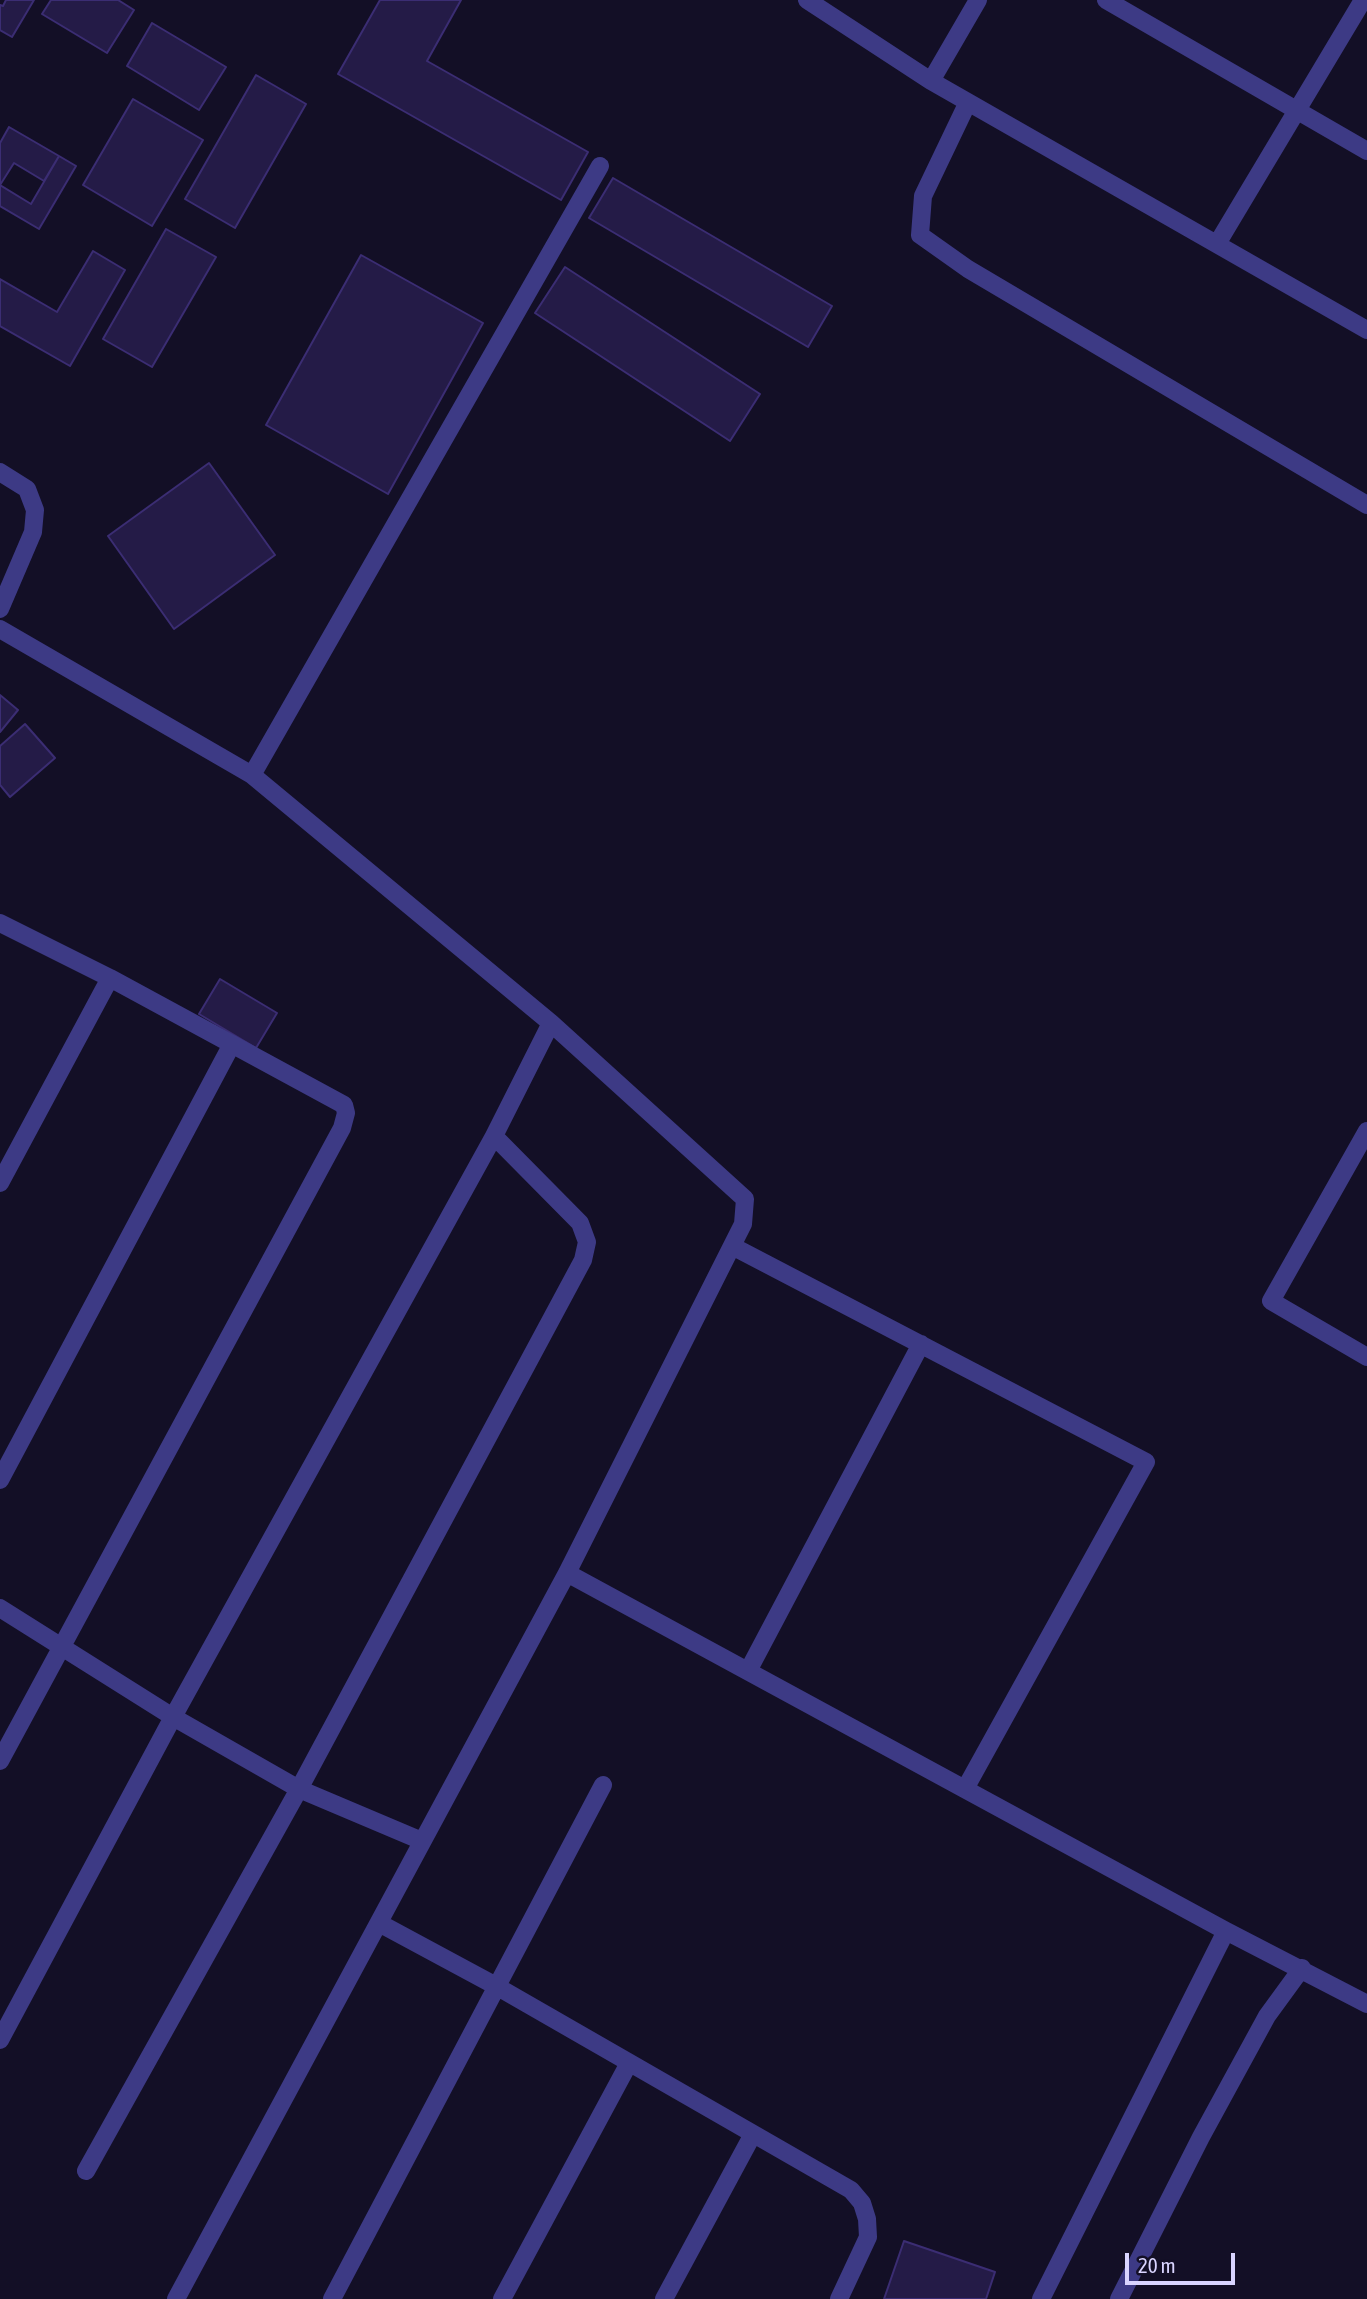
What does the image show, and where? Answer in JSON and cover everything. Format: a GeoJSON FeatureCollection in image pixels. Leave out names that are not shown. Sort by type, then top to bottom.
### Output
{"type":"FeatureCollection","features":[{"type":"Feature","properties":{"kind":"street"},"geometry":{"type":"LineString","coordinates":[[807,0],[931,81],[1367,330]]}},
{"type":"Feature","properties":{"kind":"street"},"geometry":{"type":"LineString","coordinates":[[931,81],[978,0]]}},
{"type":"Feature","properties":{"kind":"street"},"geometry":{"type":"LineString","coordinates":[[1106,0],[1298,108],[1367,151]]}},
{"type":"Feature","properties":{"kind":"street"},"geometry":{"type":"LineString","coordinates":[[1217,244],[1363,0]]}},
{"type":"Feature","properties":{"kind":"street"},"geometry":{"type":"LineString","coordinates":[[968,102],[923,196],[920,235],[968,269],[1367,505]]}},
{"type":"Feature","properties":{"kind":"street"},"geometry":{"type":"LineString","coordinates":[[252,775],[600,166]]}},
{"type":"Feature","properties":{"kind":"street"},"geometry":{"type":"LineString","coordinates":[[0,472],[27,489],[35,510],[33,532],[0,609]]}},
{"type":"Feature","properties":{"kind":"street"},"geometry":{"type":"LineString","coordinates":[[0,629],[252,775],[551,1023],[745,1199],[743,1224],[567,1573],[176,2299]]}},
{"type":"Feature","properties":{"kind":"street"},"geometry":{"type":"LineString","coordinates":[[0,923],[110,978],[344,1105],[346,1113],[342,1128],[0,1761]]}},
{"type":"Feature","properties":{"kind":"street"},"geometry":{"type":"LineString","coordinates":[[0,1183],[110,978]]}},
{"type":"Feature","properties":{"kind":"street"},"geometry":{"type":"LineString","coordinates":[[0,2040],[173,1717],[494,1136],[551,1023]]}},
{"type":"Feature","properties":{"kind":"street"},"geometry":{"type":"LineString","coordinates":[[0,1480],[232,1044]]}},
{"type":"Feature","properties":{"kind":"street"},"geometry":{"type":"LineString","coordinates":[[1367,1131],[1271,1301],[1367,1357]]}},
{"type":"Feature","properties":{"kind":"street"},"geometry":{"type":"LineString","coordinates":[[86,2171],[299,1789],[583,1260],[587,1242],[580,1223],[494,1136]]}},
{"type":"Feature","properties":{"kind":"street"},"geometry":{"type":"LineString","coordinates":[[732,1247],[1146,1462],[965,1789]]}},
{"type":"Feature","properties":{"kind":"street"},"geometry":{"type":"LineString","coordinates":[[748,1671],[921,1344]]}},
{"type":"Feature","properties":{"kind":"street"},"geometry":{"type":"LineString","coordinates":[[567,1573],[1226,1931],[1367,2004]]}},
{"type":"Feature","properties":{"kind":"street"},"geometry":{"type":"LineString","coordinates":[[0,1608],[173,1717],[299,1789],[422,1841]]}},
{"type":"Feature","properties":{"kind":"street"},"geometry":{"type":"LineString","coordinates":[[332,2299],[603,1785]]}},
{"type":"Feature","properties":{"kind":"street"},"geometry":{"type":"LineString","coordinates":[[379,1923],[496,1986],[851,2190],[862,2203],[867,2219],[868,2237],[839,2299]]}},
{"type":"Feature","properties":{"kind":"street"},"geometry":{"type":"LineString","coordinates":[[1041,2299],[1226,1931]]}},
{"type":"Feature","properties":{"kind":"street"},"geometry":{"type":"LineString","coordinates":[[1119,2299],[1200,2137],[1267,2016],[1302,1968]]}},
{"type":"Feature","properties":{"kind":"street"},"geometry":{"type":"LineString","coordinates":[[502,2299],[629,2063]]}},
{"type":"Feature","properties":{"kind":"street"},"geometry":{"type":"LineString","coordinates":[[664,2299],[753,2134]]}},
{"type":"Feature","properties":{"kind":"building"},"geometry":{"type":"Polygon","coordinates":[[[6,0],[34,0],[12,37],[0,30],[0,5],[3,6],[6,0]]]}},
{"type":"Feature","properties":{"kind":"building"},"geometry":{"type":"Polygon","coordinates":[[[51,0],[118,0],[134,10],[107,53],[42,14],[51,0]]]}},
{"type":"Feature","properties":{"kind":"building"},"geometry":{"type":"Polygon","coordinates":[[[380,0],[461,0],[427,61],[588,152],[561,200],[338,74],[380,0]]]}},
{"type":"Feature","properties":{"kind":"building"},"geometry":{"type":"Polygon","coordinates":[[[152,23],[226,67],[199,110],[127,66],[152,23]]]}},
{"type":"Feature","properties":{"kind":"building"},"geometry":{"type":"Polygon","coordinates":[[[256,75],[306,104],[235,228],[185,199],[256,75]]]}},
{"type":"Feature","properties":{"kind":"building"},"geometry":{"type":"Polygon","coordinates":[[[133,99],[203,140],[152,226],[83,185],[133,99]]]}},
{"type":"Feature","properties":{"kind":"building"},"geometry":{"type":"Polygon","coordinates":[[[9,127],[59,156],[44,181],[14,163],[0,185],[0,143],[9,127]]]}},
{"type":"Feature","properties":{"kind":"building"},"geometry":{"type":"Polygon","coordinates":[[[59,156],[76,166],[39,229],[0,206],[0,185],[31,204],[59,156]]]}},
{"type":"Feature","properties":{"kind":"building"},"geometry":{"type":"Polygon","coordinates":[[[613,178],[832,306],[808,347],[589,218],[613,178]]]}},
{"type":"Feature","properties":{"kind":"building"},"geometry":{"type":"Polygon","coordinates":[[[166,229],[216,257],[152,367],[103,339],[166,229]]]}},
{"type":"Feature","properties":{"kind":"building"},"geometry":{"type":"Polygon","coordinates":[[[93,251],[125,270],[70,366],[0,326],[0,279],[57,312],[93,251]]]}},
{"type":"Feature","properties":{"kind":"building"},"geometry":{"type":"Polygon","coordinates":[[[361,255],[483,323],[388,494],[266,425],[361,255]]]}},
{"type":"Feature","properties":{"kind":"building"},"geometry":{"type":"Polygon","coordinates":[[[565,267],[760,394],[730,441],[535,313],[565,267]]]}},
{"type":"Feature","properties":{"kind":"building"},"geometry":{"type":"Polygon","coordinates":[[[209,463],[275,555],[174,629],[108,536],[209,463]]]}},
{"type":"Feature","properties":{"kind":"building"},"geometry":{"type":"Polygon","coordinates":[[[0,695],[18,710],[0,732],[0,695]]]}},
{"type":"Feature","properties":{"kind":"building"},"geometry":{"type":"Polygon","coordinates":[[[25,724],[55,758],[10,797],[0,785],[0,746],[25,724]]]}},
{"type":"Feature","properties":{"kind":"building"},"geometry":{"type":"Polygon","coordinates":[[[220,979],[277,1013],[256,1048],[199,1014],[220,979]]]}},
{"type":"Feature","properties":{"kind":"building"},"geometry":{"type":"Polygon","coordinates":[[[904,2241],[995,2272],[986,2299],[884,2299],[904,2241]]]}}]}
